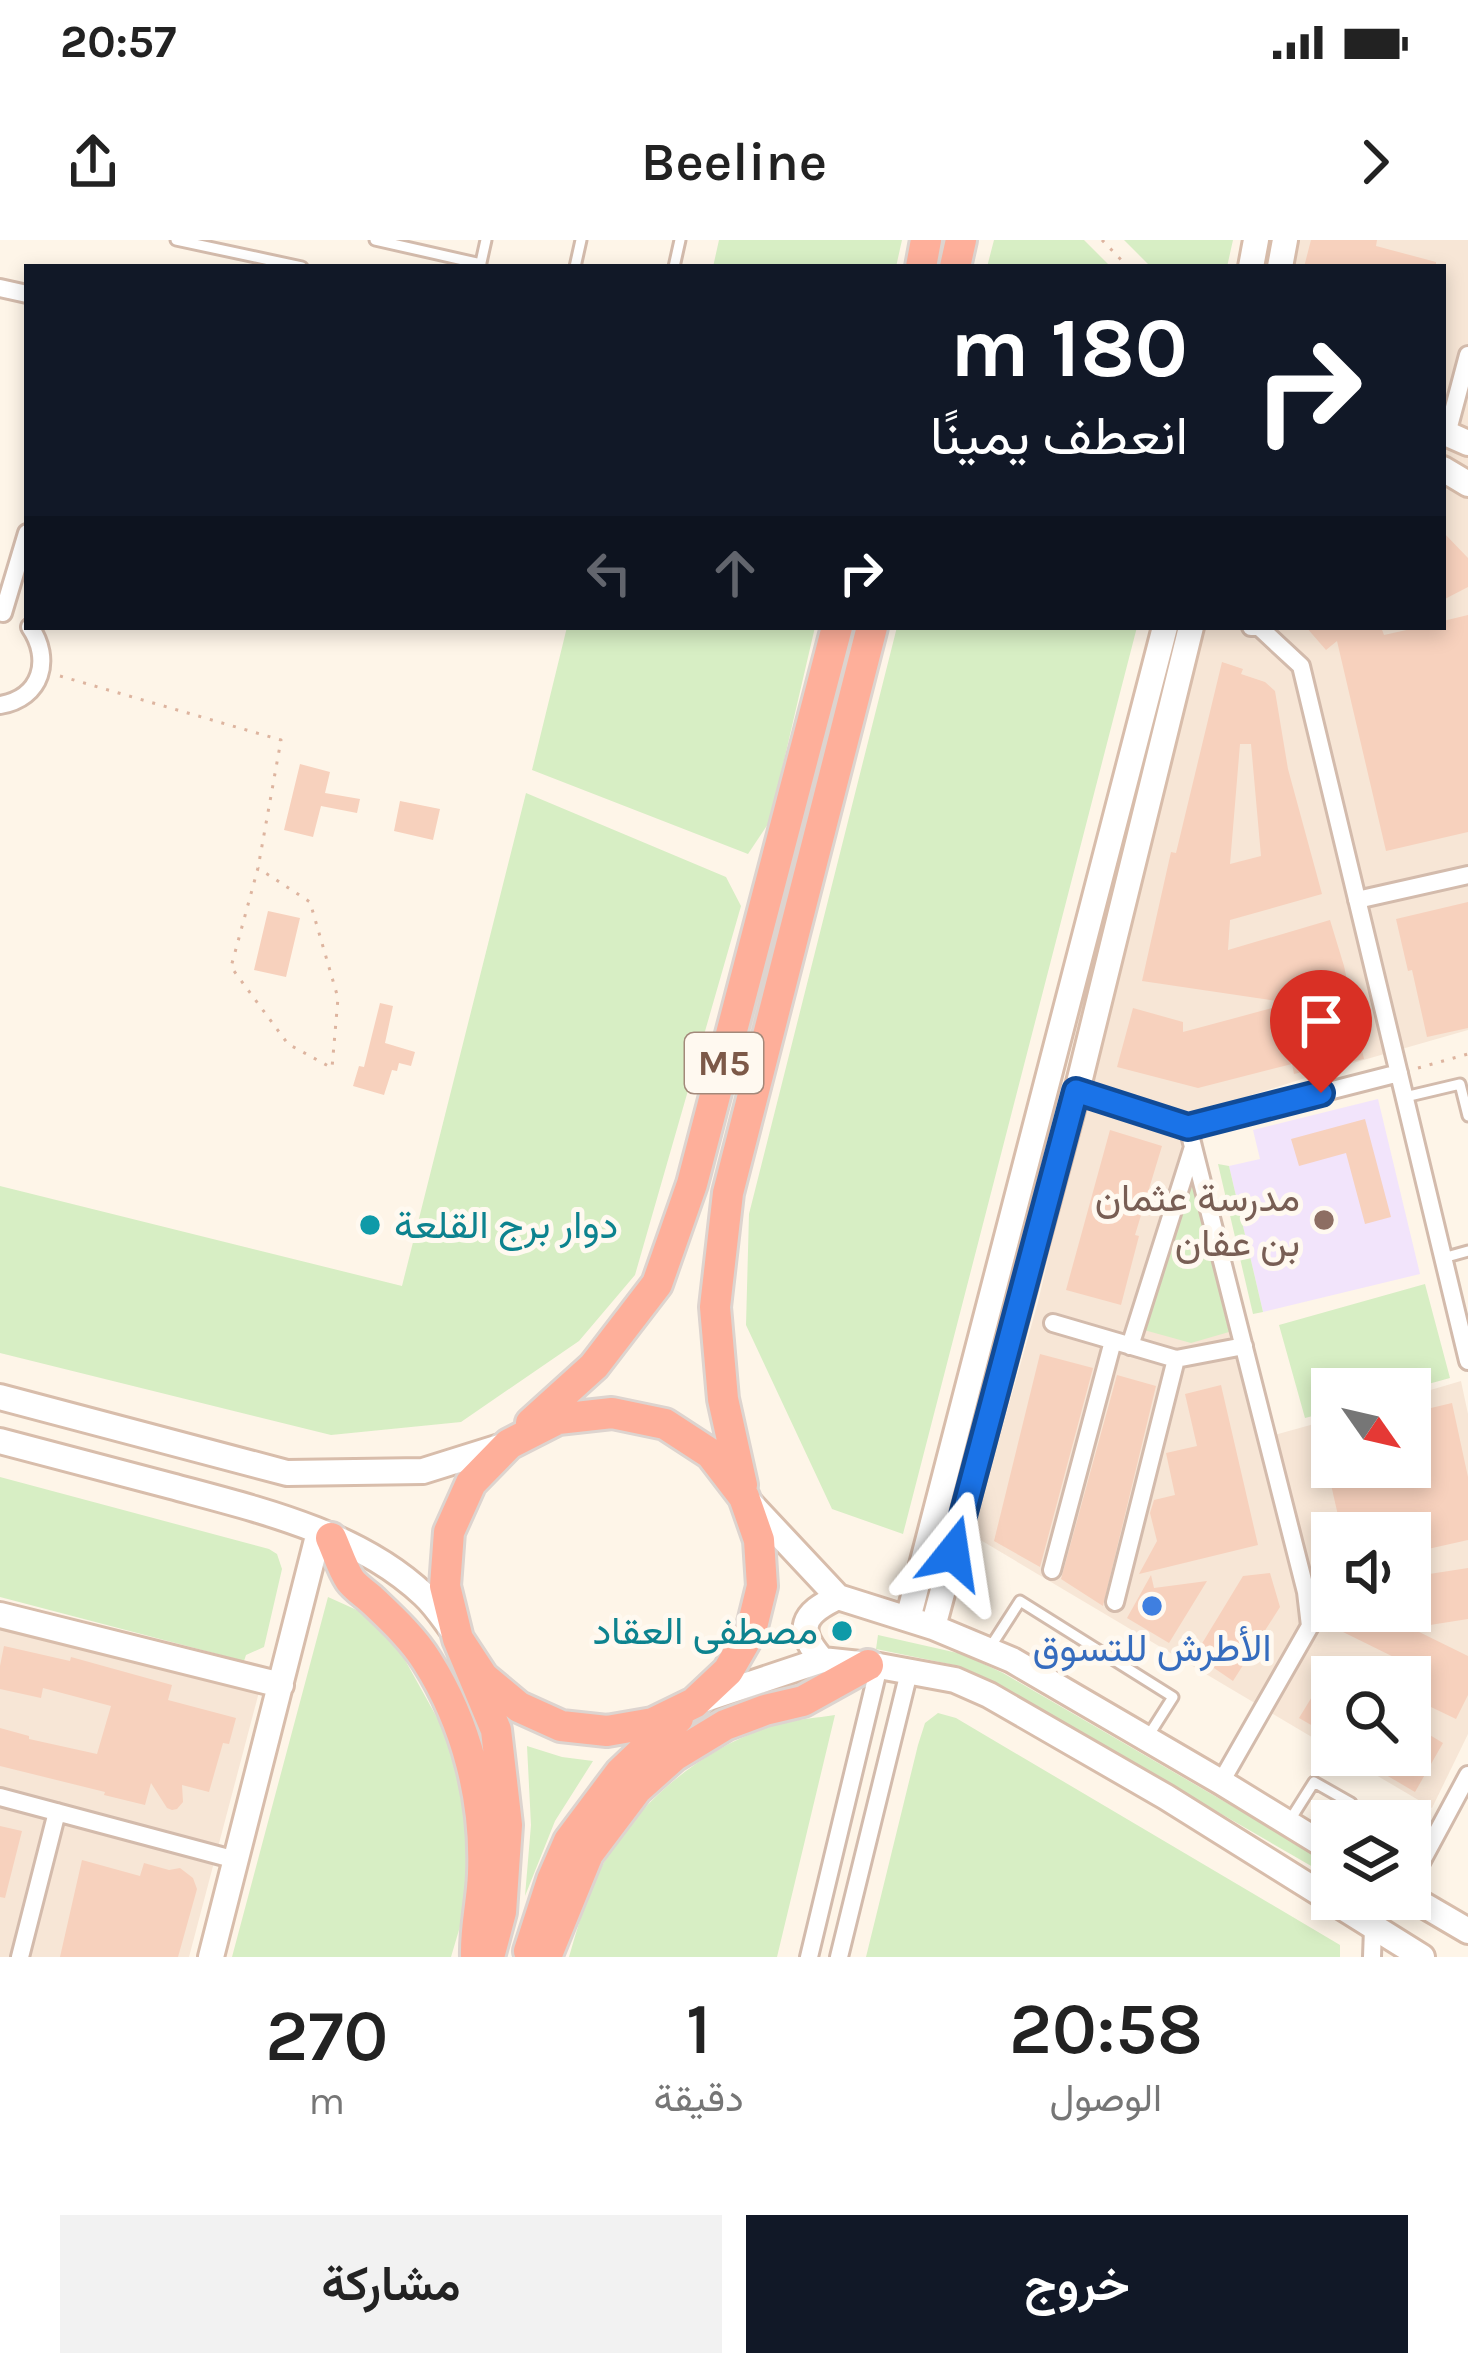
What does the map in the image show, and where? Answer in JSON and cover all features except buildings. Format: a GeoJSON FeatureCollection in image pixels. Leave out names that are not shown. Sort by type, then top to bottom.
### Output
{"type":"FeatureCollection","features":[{"type":"Feature","properties":{"kind":"highway","name":"M5"},"geometry":{"type":"LineString","coordinates":[[509,1444],[594,1366],[657,1284],[692,1184],[836,630]]}},
{"type":"Feature","properties":{"kind":"highway","name":"M5"},"geometry":{"type":"LineString","coordinates":[[744,1496],[723,1400],[716,1307],[728,1193],[871,630]]}},
{"type":"Feature","properties":{"kind":"highway"},"geometry":{"type":"LineString","coordinates":[[489,1957],[501,1912],[507,1826],[496,1730],[458,1639],[445,1586],[449,1532],[471,1483],[509,1444],[558,1419],[612,1412],[665,1424],[711,1454],[744,1496],[759,1540],[762,1586],[751,1631],[728,1671],[620,1773],[569,1841],[528,1957]]}},
{"type":"Feature","properties":{"kind":"highway"},"geometry":{"type":"LineString","coordinates":[[325,1534],[350,1580],[425,1657],[464,1739],[484,1840],[476,1957]]}},
{"type":"Feature","properties":{"kind":"highway"},"geometry":{"type":"LineString","coordinates":[[458,1639],[483,1678],[518,1707],[561,1726],[607,1731],[630,1727],[652,1723],[694,1702]]}},
{"type":"Feature","properties":{"kind":"highway"},"geometry":{"type":"LineString","coordinates":[[546,1957],[589,1854],[637,1790],[674,1756],[725,1725],[803,1701],[873,1665]]}},
{"type":"Feature","properties":{"kind":"street"},"geometry":{"type":"LineString","coordinates":[[1453,436],[1468,355]]}},
{"type":"Feature","properties":{"kind":"street"},"geometry":{"type":"LineString","coordinates":[[2,613],[24,543]]}},
{"type":"Feature","properties":{"kind":"street"},"geometry":{"type":"LineString","coordinates":[[0,705],[24,696],[35,685],[43,655],[31,630]]}},
{"type":"Feature","properties":{"kind":"street"},"geometry":{"type":"LineString","coordinates":[[908,1618],[1165,630]]}},
{"type":"Feature","properties":{"kind":"street"},"geometry":{"type":"LineString","coordinates":[[933,1627],[1076,1091],[1190,630]]}},
{"type":"Feature","properties":{"kind":"street"},"geometry":{"type":"LineString","coordinates":[[1260,630],[1301,666],[1468,1361]]}},
{"type":"Feature","properties":{"kind":"street"},"geometry":{"type":"LineString","coordinates":[[1358,900],[1468,875]]}},
{"type":"Feature","properties":{"kind":"street"},"geometry":{"type":"LineString","coordinates":[[1076,1091],[1188,1127],[1399,1073]]}},
{"type":"Feature","properties":{"kind":"street"},"geometry":{"type":"LineString","coordinates":[[1188,1127],[1306,1592],[1310,1626],[1222,1782]]}},
{"type":"Feature","properties":{"kind":"street"},"geometry":{"type":"LineString","coordinates":[[1052,1570],[1121,1343],[1193,1146]]}},
{"type":"Feature","properties":{"kind":"street"},"geometry":{"type":"LineString","coordinates":[[1053,1324],[1176,1359],[1244,1346]]}},
{"type":"Feature","properties":{"kind":"street"},"geometry":{"type":"LineString","coordinates":[[1114,1602],[1176,1359]]}},
{"type":"Feature","properties":{"kind":"street"},"geometry":{"type":"LineString","coordinates":[[0,1397],[287,1473],[423,1471],[509,1444]]}},
{"type":"Feature","properties":{"kind":"street"},"geometry":{"type":"LineString","coordinates":[[0,1441],[270,1513],[325,1534],[369,1556],[427,1597],[458,1639]]}},
{"type":"Feature","properties":{"kind":"street"},"geometry":{"type":"LineString","coordinates":[[744,1496],[838,1597],[933,1627],[1012,1660],[1311,1836]]}},
{"type":"Feature","properties":{"kind":"street"},"geometry":{"type":"LineString","coordinates":[[211,1957],[325,1534]]}},
{"type":"Feature","properties":{"kind":"street"},"geometry":{"type":"LineString","coordinates":[[822,1660],[808,1644],[808,1618],[838,1597]]}},
{"type":"Feature","properties":{"kind":"street"},"geometry":{"type":"LineString","coordinates":[[0,1615],[281,1685]]}},
{"type":"Feature","properties":{"kind":"street"},"geometry":{"type":"LineString","coordinates":[[694,1702],[822,1660],[955,1680],[1166,1798],[1422,1957]]}},
{"type":"Feature","properties":{"kind":"street"},"geometry":{"type":"LineString","coordinates":[[809,1957],[873,1665]]}},
{"type":"Feature","properties":{"kind":"street"},"geometry":{"type":"LineString","coordinates":[[839,1957],[909,1672]]}},
{"type":"Feature","properties":{"kind":"street"},"geometry":{"type":"LineString","coordinates":[[1166,1798],[1189,1763]]}},
{"type":"Feature","properties":{"kind":"street"},"geometry":{"type":"LineString","coordinates":[[1431,1843],[1468,1775]]}},
{"type":"Feature","properties":{"kind":"street"},"geometry":{"type":"LineString","coordinates":[[0,1797],[236,1860]]}},
{"type":"Feature","properties":{"kind":"street"},"geometry":{"type":"LineString","coordinates":[[20,1957],[57,1812]]}},
{"type":"Feature","properties":{"kind":"street"},"geometry":{"type":"LineString","coordinates":[[1431,1909],[1468,1931]]}},
{"type":"Feature","properties":{"kind":"street"},"geometry":{"type":"LineString","coordinates":[[1372,1957],[1373,1928]]}},
{"type":"Feature","properties":{"kind":"lane"},"geometry":{"type":"LineString","coordinates":[[176,240],[218,244],[291,264]]}},
{"type":"Feature","properties":{"kind":"lane"},"geometry":{"type":"LineString","coordinates":[[375,240],[473,264]]}},
{"type":"Feature","properties":{"kind":"lane"},"geometry":{"type":"LineString","coordinates":[[1405,1097],[1460,1084],[1468,1115]]}},
{"type":"Feature","properties":{"kind":"lane"},"geometry":{"type":"LineString","coordinates":[[1443,1258],[1468,1251]]}},
{"type":"Feature","properties":{"kind":"lane"},"geometry":{"type":"LineString","coordinates":[[988,1650],[1020,1601],[1173,1697],[1147,1738]]}},
{"type":"Feature","properties":{"kind":"lane"},"geometry":{"type":"LineString","coordinates":[[1287,1824],[1314,1782],[1347,1800]]}},
{"type":"Feature","properties":{"kind":"path"},"geometry":{"type":"LineString","coordinates":[[1102,240],[1125,264]]}},
{"type":"Feature","properties":{"kind":"path"},"geometry":{"type":"LineString","coordinates":[[41,670],[281,740],[258,868],[231,968],[288,1044],[332,1068],[338,998],[310,902],[258,868]]}},
{"type":"Feature","properties":{"kind":"path"},"geometry":{"type":"LineString","coordinates":[[1399,1073],[1468,1054]]}},
{"type":"Feature","properties":{"kind":"shaded area"},"geometry":{"type":"Polygon","coordinates":[[[1286,240],[1468,240],[1468,1030],[1198,1112],[1257,1440],[1311,1425],[1311,1488],[1431,1488],[1431,1390],[1461,1381],[1468,1414],[1468,1734],[1432,1808],[1431,1800],[1418,1800],[1378,1776],[1431,1776],[1431,1656],[1311,1656],[1311,1737],[972,1535],[1038,1302],[1194,630],[1446,630],[1446,264],[1281,264],[1286,240]]]}},
{"type":"Feature","properties":{"kind":"shaded area","name":"مدرسة عثمان بن عفان"},"geometry":{"type":"Polygon","coordinates":[[[1378,1099],[1420,1274],[1263,1312],[1229,1166],[1260,1159],[1253,1130],[1378,1099]]]}},
{"type":"Feature","properties":{"kind":"shaded area"},"geometry":{"type":"Polygon","coordinates":[[[0,1627],[259,1692],[189,1957],[0,1957],[0,1627]]]}},
{"type":"Feature","properties":{"kind":"green space"},"geometry":{"type":"Polygon","coordinates":[[[719,240],[902,240],[897,264],[714,264],[719,240]]]}},
{"type":"Feature","properties":{"kind":"green space"},"geometry":{"type":"Polygon","coordinates":[[[994,240],[1084,240],[1108,264],[988,264],[994,240]]]}},
{"type":"Feature","properties":{"kind":"green space"},"geometry":{"type":"Polygon","coordinates":[[[1124,240],[1233,240],[1228,264],[1148,264],[1124,240]]]}},
{"type":"Feature","properties":{"kind":"green space"},"geometry":{"type":"Polygon","coordinates":[[[566,630],[814,630],[770,821],[748,854],[532,770],[566,630]]]}},
{"type":"Feature","properties":{"kind":"green space"},"geometry":{"type":"Polygon","coordinates":[[[896,630],[1136,630],[903,1534],[832,1509],[746,1325],[749,1214],[896,630]]]}},
{"type":"Feature","properties":{"kind":"green space"},"geometry":{"type":"Polygon","coordinates":[[[526,793],[726,877],[741,906],[635,1275],[579,1341],[461,1422],[331,1435],[0,1353],[0,1186],[402,1286],[526,793]]]}},
{"type":"Feature","properties":{"kind":"green space"},"geometry":{"type":"Polygon","coordinates":[[[1218,1164],[1229,1166],[1263,1312],[1253,1314],[1218,1164]]]}},
{"type":"Feature","properties":{"kind":"green space"},"geometry":{"type":"Polygon","coordinates":[[[1189,1169],[1229,1332],[1191,1343],[1144,1330],[1189,1169]]]}},
{"type":"Feature","properties":{"kind":"green space"},"geometry":{"type":"Polygon","coordinates":[[[1425,1284],[1450,1378],[1431,1383],[1431,1368],[1311,1368],[1311,1416],[1305,1418],[1279,1325],[1425,1284]]]}},
{"type":"Feature","properties":{"kind":"green space"},"geometry":{"type":"Polygon","coordinates":[[[0,1477],[277,1554],[282,1569],[264,1647],[246,1655],[244,1661],[0,1597],[0,1477]]]}},
{"type":"Feature","properties":{"kind":"green space"},"geometry":{"type":"Polygon","coordinates":[[[328,1597],[368,1615],[400,1651],[445,1732],[464,1805],[469,1853],[464,1913],[451,1957],[232,1957],[328,1597]]]}},
{"type":"Feature","properties":{"kind":"green space"},"geometry":{"type":"Polygon","coordinates":[[[878,1635],[962,1654],[1003,1673],[1311,1852],[1311,1866],[996,1684],[959,1666],[876,1649],[878,1635]]]}},
{"type":"Feature","properties":{"kind":"green space"},"geometry":{"type":"Polygon","coordinates":[[[938,1713],[956,1718],[1340,1945],[1340,1957],[866,1957],[918,1745],[925,1723],[938,1713]]]}},
{"type":"Feature","properties":{"kind":"green space"},"geometry":{"type":"Polygon","coordinates":[[[835,1715],[777,1957],[569,1957],[602,1865],[665,1788],[749,1734],[786,1722],[835,1715]]]}},
{"type":"Feature","properties":{"kind":"green space"},"geometry":{"type":"Polygon","coordinates":[[[527,1746],[593,1761],[555,1821],[525,1896],[531,1825],[527,1746]]]}},
{"type":"Feature","properties":{"kind":"place","name":"مدرسة عثمان بن عفان"},"geometry":{"type":"Point","coordinates":[1324,1220]}},
{"type":"Feature","properties":{"kind":"place","name":"دوار برج القلعة"},"geometry":{"type":"Point","coordinates":[370,1225]}},
{"type":"Feature","properties":{"kind":"place","name":"الأطرش للتسوق"},"geometry":{"type":"Point","coordinates":[1152,1606]}},
{"type":"Feature","properties":{"kind":"place","name":"مصطفى العقاد"},"geometry":{"type":"Point","coordinates":[842,1631]}},
{"type":"Feature","properties":{"kind":"route"},"geometry":{"type":"LineString","coordinates":[[953,1553],[1076,1091],[1188,1127],[1321,1093]]}}]}
